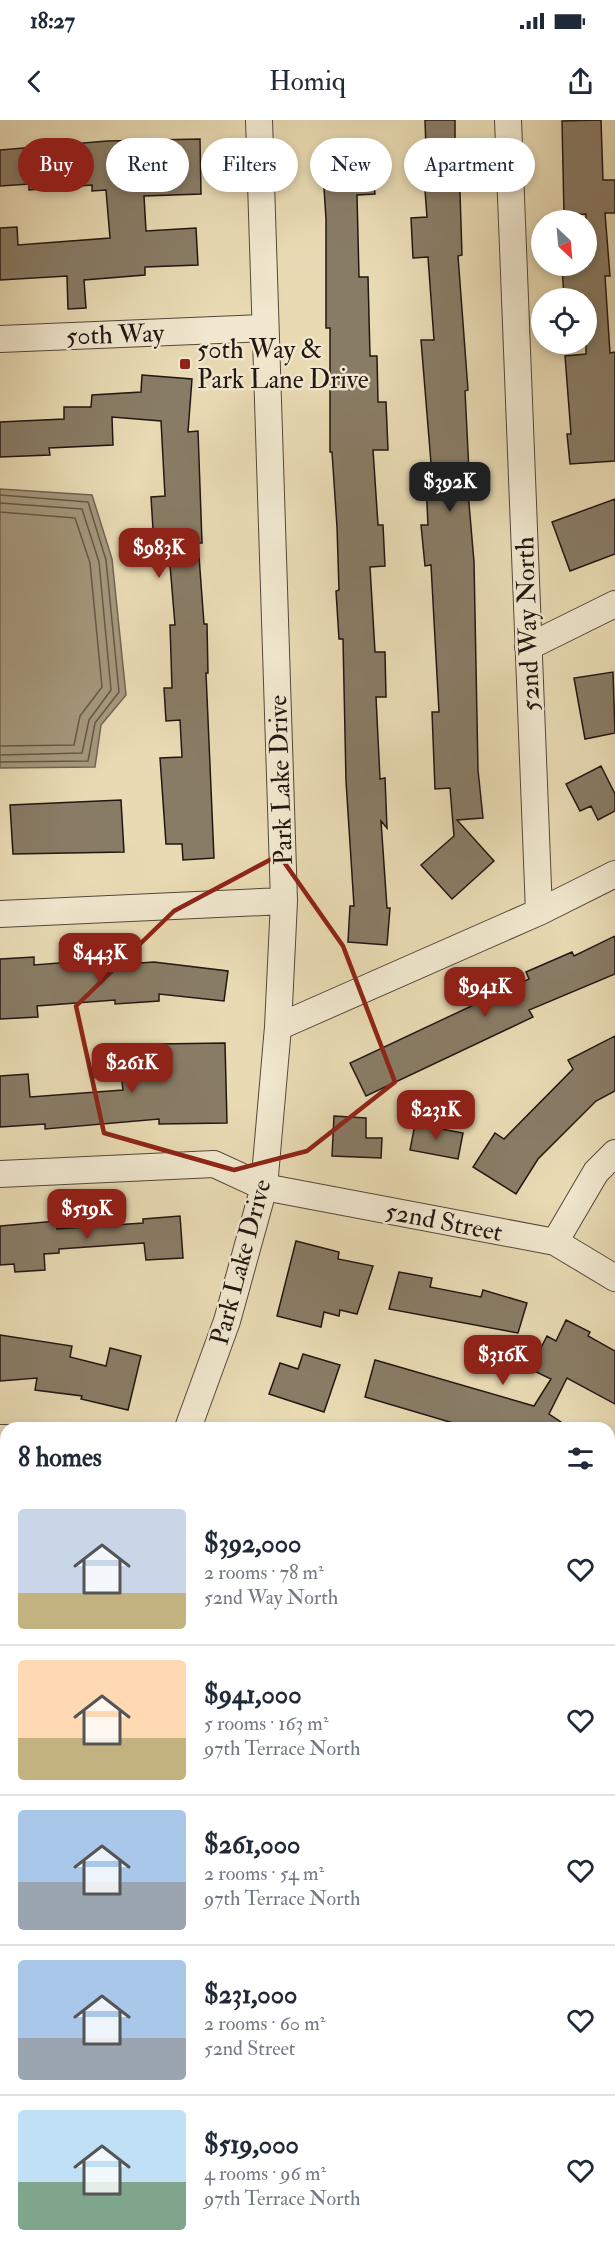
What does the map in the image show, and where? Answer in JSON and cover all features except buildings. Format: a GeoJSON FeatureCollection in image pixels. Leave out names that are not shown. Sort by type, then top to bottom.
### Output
{"type":"FeatureCollection","features":[{"type":"Feature","properties":{"kind":"street","name":"Park Lake Drive"},"geometry":{"type":"LineString","coordinates":[[190,1422],[227,1321],[264,1186],[278,1027],[284,901],[259,120]]}},
{"type":"Feature","properties":{"kind":"street","name":"52nd Way North"},"geometry":{"type":"LineString","coordinates":[[508,120],[538,912]]}},
{"type":"Feature","properties":{"kind":"street","name":"50th Way"},"geometry":{"type":"LineString","coordinates":[[0,339],[265,328]]}},
{"type":"Feature","properties":{"kind":"street"},"geometry":{"type":"LineString","coordinates":[[528,647],[615,604]]}},
{"type":"Feature","properties":{"kind":"street"},"geometry":{"type":"LineString","coordinates":[[278,1027],[538,912],[615,874]]}},
{"type":"Feature","properties":{"kind":"street"},"geometry":{"type":"LineString","coordinates":[[0,914],[284,901]]}},
{"type":"Feature","properties":{"kind":"street"},"geometry":{"type":"LineString","coordinates":[[555,1242],[596,1172],[615,1153]]}},
{"type":"Feature","properties":{"kind":"street","name":"52nd Street"},"geometry":{"type":"LineString","coordinates":[[0,1174],[214,1164],[264,1186],[555,1242],[615,1278]]}},
{"type":"Feature","properties":{"kind":"highlighted area"},"geometry":{"type":"Polygon","coordinates":[[[279,855],[343,946],[395,1082],[307,1151],[234,1170],[104,1133],[76,1006],[174,911],[279,855]]]}},
{"type":"Feature","properties":{"kind":"water"},"geometry":{"type":"Polygon","coordinates":[[[0,489],[92,495],[112,559],[126,695],[101,725],[95,767],[0,768],[0,489]]]}},
{"type":"Feature","properties":{"kind":"place","name":"50th Way & Park Lane Drive"},"geometry":{"type":"Point","coordinates":[185,364]}}]}
